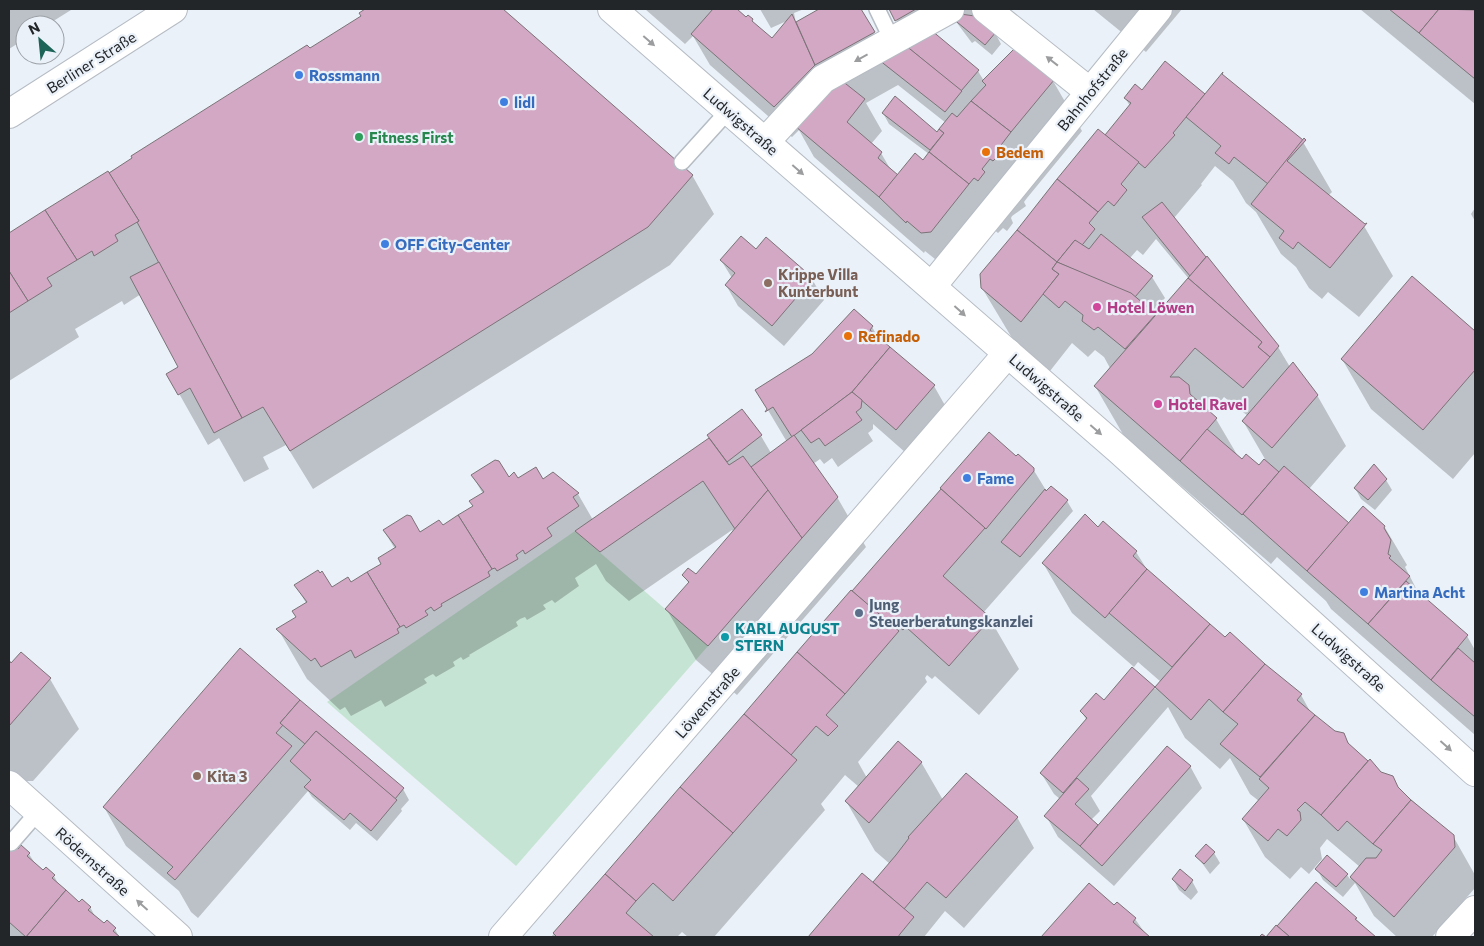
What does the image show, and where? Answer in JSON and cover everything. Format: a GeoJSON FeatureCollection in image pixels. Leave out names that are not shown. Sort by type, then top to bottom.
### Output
{"type":"FeatureCollection","features":[{"type":"Feature","properties":{"kind":"street","name":"Berliner Straße"},"geometry":{"type":"LineString","coordinates":[[9,114],[173,9]]}},
{"type":"Feature","properties":{"kind":"street","name":"Ludwigstraße"},"geometry":{"type":"LineString","coordinates":[[612,9],[1120,450],[1475,772]]}},
{"type":"Feature","properties":{"kind":"street"},"geometry":{"type":"LineString","coordinates":[[765,142],[823,79],[950,9]]}},
{"type":"Feature","properties":{"kind":"street"},"geometry":{"type":"LineString","coordinates":[[986,9],[1090,92]]}},
{"type":"Feature","properties":{"kind":"street","name":"Bahnhofstraße"},"geometry":{"type":"LineString","coordinates":[[932,286],[1158,9]]}},
{"type":"Feature","properties":{"kind":"street","name":"Löwenstraße"},"geometry":{"type":"LineString","coordinates":[[503,937],[1008,354]]}},
{"type":"Feature","properties":{"kind":"street","name":"Rödernstraße"},"geometry":{"type":"LineString","coordinates":[[9,785],[178,937]]}},
{"type":"Feature","properties":{"kind":"street"},"geometry":{"type":"LineString","coordinates":[[1450,937],[1475,910]]}},
{"type":"Feature","properties":{"kind":"lane"},"geometry":{"type":"LineString","coordinates":[[877,9],[892,40]]}},
{"type":"Feature","properties":{"kind":"lane"},"geometry":{"type":"LineString","coordinates":[[682,162],[729,110]]}},
{"type":"Feature","properties":{"kind":"lane"},"geometry":{"type":"LineString","coordinates":[[11,843],[38,812]]}},
{"type":"Feature","properties":{"kind":"green space"},"geometry":{"type":"Polygon","coordinates":[[[575,531],[708,646],[516,866],[327,702],[575,531]]]}},
{"type":"Feature","properties":{"kind":"building","name":"OFF City-Center"},"geometry":{"type":"Polygon","coordinates":[[[365,9],[503,9],[693,175],[648,227],[290,451],[263,407],[242,418],[137,222],[139,221],[109,173],[132,158],[131,156],[307,45],[310,48],[361,16],[359,13],[365,9]]]}},
{"type":"Feature","properties":{"kind":"building"},"geometry":{"type":"Polygon","coordinates":[[[713,9],[737,9],[746,17],[748,15],[753,19],[752,21],[772,38],[792,14],[815,65],[774,107],[691,34],[713,9]]]}},
{"type":"Feature","properties":{"kind":"building"},"geometry":{"type":"Polygon","coordinates":[[[819,9],[861,9],[875,32],[815,65],[796,22],[819,9]]]}},
{"type":"Feature","properties":{"kind":"building"},"geometry":{"type":"Polygon","coordinates":[[[889,9],[916,9],[895,21],[889,9]]]}},
{"type":"Feature","properties":{"kind":"building"},"geometry":{"type":"Polygon","coordinates":[[[1389,9],[1439,9],[1419,33],[1389,9]]]}},
{"type":"Feature","properties":{"kind":"building"},"geometry":{"type":"Polygon","coordinates":[[[1439,9],[1475,10],[1475,79],[1419,33],[1439,9]]]}},
{"type":"Feature","properties":{"kind":"building"},"geometry":{"type":"Polygon","coordinates":[[[960,14],[975,16],[996,32],[985,45],[952,18],[960,14]]]}},
{"type":"Feature","properties":{"kind":"building"},"geometry":{"type":"Polygon","coordinates":[[[931,30],[979,70],[961,91],[905,45],[931,30]]]}},
{"type":"Feature","properties":{"kind":"building"},"geometry":{"type":"Polygon","coordinates":[[[905,45],[962,91],[945,112],[879,60],[905,45]]]}},
{"type":"Feature","properties":{"kind":"building"},"geometry":{"type":"Polygon","coordinates":[[[1015,48],[1054,80],[1011,132],[971,101],[986,85],[982,81],[1015,48]]]}},
{"type":"Feature","properties":{"kind":"building"},"geometry":{"type":"Polygon","coordinates":[[[1165,61],[1205,94],[1173,133],[1175,135],[1145,168],[1105,135],[1131,103],[1124,98],[1135,84],[1142,90],[1165,61]]]}},
{"type":"Feature","properties":{"kind":"building"},"geometry":{"type":"Polygon","coordinates":[[[1223,72],[1222,74],[1303,140],[1268,184],[1234,157],[1229,164],[1215,153],[1221,146],[1186,117],[1223,72]]]}},
{"type":"Feature","properties":{"kind":"building"},"geometry":{"type":"Polygon","coordinates":[[[841,80],[865,99],[847,122],[882,152],[878,158],[898,175],[879,197],[795,126],[841,80]]]}},
{"type":"Feature","properties":{"kind":"building"},"geometry":{"type":"Polygon","coordinates":[[[895,96],[937,132],[939,129],[944,133],[930,150],[882,113],[895,96]]]}},
{"type":"Feature","properties":{"kind":"building"},"geometry":{"type":"Polygon","coordinates":[[[971,101],[1011,132],[995,153],[999,155],[993,161],[990,159],[982,169],[985,172],[978,181],[974,178],[969,184],[929,152],[944,133],[939,129],[952,113],[957,117],[971,101]]]}},
{"type":"Feature","properties":{"kind":"building"},"geometry":{"type":"Polygon","coordinates":[[[1098,129],[1139,162],[1121,184],[1127,190],[1114,206],[1108,201],[1098,212],[1057,179],[1098,129]]]}},
{"type":"Feature","properties":{"kind":"building"},"geometry":{"type":"Polygon","coordinates":[[[1304,138],[1306,140],[1287,161],[1365,224],[1367,223],[1330,268],[1298,242],[1293,249],[1279,238],[1284,231],[1251,204],[1304,138]]]}},
{"type":"Feature","properties":{"kind":"building"},"geometry":{"type":"Polygon","coordinates":[[[929,152],[969,184],[931,232],[921,233],[907,221],[906,223],[879,197],[915,153],[923,160],[929,152]]]}},
{"type":"Feature","properties":{"kind":"building"},"geometry":{"type":"Polygon","coordinates":[[[108,171],[139,221],[115,235],[118,241],[94,256],[92,251],[77,260],[45,210],[108,171]]]}},
{"type":"Feature","properties":{"kind":"building"},"geometry":{"type":"Polygon","coordinates":[[[1057,179],[1098,212],[1089,223],[1095,229],[1083,244],[1081,246],[1075,240],[1057,262],[1017,230],[1057,179]]]}},
{"type":"Feature","properties":{"kind":"building"},"geometry":{"type":"Polygon","coordinates":[[[1162,202],[1206,257],[1190,276],[1142,217],[1162,202]]]}},
{"type":"Feature","properties":{"kind":"building"},"geometry":{"type":"Polygon","coordinates":[[[45,210],[77,260],[47,278],[52,286],[28,301],[9,271],[9,233],[45,210]]]}},
{"type":"Feature","properties":{"kind":"building"},"geometry":{"type":"Polygon","coordinates":[[[1017,230],[1057,262],[1052,269],[1059,274],[1021,322],[981,288],[980,274],[1017,230]]]}},
{"type":"Feature","properties":{"kind":"building"},"geometry":{"type":"Polygon","coordinates":[[[1101,234],[1153,276],[1135,297],[1057,262],[1075,240],[1089,249],[1101,234]]]}},
{"type":"Feature","properties":{"kind":"building","name":"Krippe Villa Kunterbunt"},"geometry":{"type":"Polygon","coordinates":[[[741,236],[756,249],[766,237],[813,278],[772,326],[725,285],[735,273],[720,260],[741,236]]]}},
{"type":"Feature","properties":{"kind":"building"},"geometry":{"type":"Polygon","coordinates":[[[1207,256],[1279,346],[1270,357],[1258,347],[1262,342],[1188,278],[1207,256]]]}},
{"type":"Feature","properties":{"kind":"building"},"geometry":{"type":"Polygon","coordinates":[[[159,262],[242,418],[214,433],[190,388],[178,395],[166,374],[178,367],[130,277],[159,262]]]}},
{"type":"Feature","properties":{"kind":"building"},"geometry":{"type":"Polygon","coordinates":[[[1057,262],[1131,293],[1156,314],[1125,349],[1098,327],[1094,330],[1082,321],[1083,315],[1065,301],[1059,308],[1043,294],[1059,274],[1052,269],[1057,262]]]}},
{"type":"Feature","properties":{"kind":"building"},"geometry":{"type":"Polygon","coordinates":[[[9,271],[28,301],[9,313],[9,271]]]}},
{"type":"Feature","properties":{"kind":"building"},"geometry":{"type":"Polygon","coordinates":[[[1412,276],[1475,331],[1475,370],[1423,430],[1341,359],[1412,276]]]}},
{"type":"Feature","properties":{"kind":"building"},"geometry":{"type":"Polygon","coordinates":[[[1188,278],[1262,342],[1258,347],[1270,357],[1243,388],[1195,348],[1170,377],[1179,377],[1189,385],[1190,394],[1217,418],[1180,461],[1094,386],[1188,278]]]}},
{"type":"Feature","properties":{"kind":"building"},"geometry":{"type":"Polygon","coordinates":[[[854,309],[873,326],[870,330],[890,347],[852,392],[792,437],[773,407],[765,412],[767,409],[755,390],[812,354],[854,309]]]}},
{"type":"Feature","properties":{"kind":"building"},"geometry":{"type":"Polygon","coordinates":[[[890,347],[935,385],[896,430],[852,392],[890,347]]]}},
{"type":"Feature","properties":{"kind":"building"},"geometry":{"type":"Polygon","coordinates":[[[1293,362],[1318,395],[1272,448],[1242,421],[1293,362]]]}},
{"type":"Feature","properties":{"kind":"building"},"geometry":{"type":"Polygon","coordinates":[[[852,392],[862,400],[861,408],[856,412],[862,420],[825,446],[819,438],[811,443],[801,430],[852,392]]]}},
{"type":"Feature","properties":{"kind":"building"},"geometry":{"type":"Polygon","coordinates":[[[742,409],[762,435],[727,462],[707,435],[742,409]]]}},
{"type":"Feature","properties":{"kind":"building"},"geometry":{"type":"Polygon","coordinates":[[[1207,429],[1242,459],[1246,454],[1259,465],[1264,459],[1279,472],[1242,515],[1180,461],[1207,429]]]}},
{"type":"Feature","properties":{"kind":"building"},"geometry":{"type":"Polygon","coordinates":[[[989,432],[1016,456],[1018,454],[1034,468],[1034,471],[986,529],[940,488],[989,432]]]}},
{"type":"Feature","properties":{"kind":"building"},"geometry":{"type":"Polygon","coordinates":[[[794,435],[838,497],[802,538],[751,467],[794,435]]]}},
{"type":"Feature","properties":{"kind":"building"},"geometry":{"type":"Polygon","coordinates":[[[709,438],[729,465],[743,456],[768,490],[735,529],[703,481],[600,552],[575,531],[709,438]]]}},
{"type":"Feature","properties":{"kind":"building"},"geometry":{"type":"Polygon","coordinates":[[[495,460],[499,461],[509,477],[514,472],[518,478],[536,467],[543,479],[553,472],[579,493],[573,497],[579,506],[547,528],[552,536],[525,554],[523,550],[516,555],[518,559],[497,571],[495,568],[492,569],[458,515],[473,506],[469,501],[484,492],[471,475],[495,460]]]}},
{"type":"Feature","properties":{"kind":"building"},"geometry":{"type":"Polygon","coordinates":[[[1374,464],[1387,479],[1368,500],[1354,488],[1374,464]]]}},
{"type":"Feature","properties":{"kind":"building"},"geometry":{"type":"Polygon","coordinates":[[[1284,466],[1349,523],[1307,571],[1243,514],[1284,466]]]}},
{"type":"Feature","properties":{"kind":"building"},"geometry":{"type":"Polygon","coordinates":[[[1051,486],[1068,500],[1020,557],[1001,542],[1045,489],[1046,491],[1051,486]]]}},
{"type":"Feature","properties":{"kind":"building"},"geometry":{"type":"Polygon","coordinates":[[[941,489],[985,528],[943,576],[991,618],[949,666],[906,627],[903,630],[898,626],[896,629],[852,591],[941,489]]]}},
{"type":"Feature","properties":{"kind":"building"},"geometry":{"type":"Polygon","coordinates":[[[768,490],[802,538],[708,646],[665,609],[689,582],[682,575],[688,568],[696,574],[768,490]]]}},
{"type":"Feature","properties":{"kind":"building"},"geometry":{"type":"Polygon","coordinates":[[[1363,506],[1385,526],[1384,528],[1391,540],[1388,554],[1391,556],[1389,558],[1410,576],[1368,624],[1307,571],[1363,506]]]}},
{"type":"Feature","properties":{"kind":"building"},"geometry":{"type":"Polygon","coordinates":[[[1085,514],[1098,527],[1103,521],[1137,551],[1133,556],[1147,569],[1105,618],[1042,563],[1085,514]]]}},
{"type":"Feature","properties":{"kind":"building"},"geometry":{"type":"Polygon","coordinates":[[[407,515],[411,516],[420,532],[439,520],[443,525],[458,515],[492,569],[488,572],[490,576],[441,604],[442,606],[434,611],[431,607],[425,611],[428,615],[406,628],[404,625],[400,627],[367,572],[381,564],[378,558],[396,547],[383,530],[407,515]]]}},
{"type":"Feature","properties":{"kind":"building"},"geometry":{"type":"Polygon","coordinates":[[[1147,569],[1210,624],[1172,667],[1109,613],[1147,569]]]}},
{"type":"Feature","properties":{"kind":"building"},"geometry":{"type":"Polygon","coordinates":[[[318,570],[320,573],[322,571],[332,587],[348,577],[351,582],[367,572],[400,627],[397,629],[399,633],[355,658],[351,650],[321,667],[315,658],[311,661],[276,629],[296,617],[292,611],[307,602],[294,585],[318,570]]]}},
{"type":"Feature","properties":{"kind":"building"},"geometry":{"type":"Polygon","coordinates":[[[1406,581],[1468,635],[1431,680],[1368,624],[1406,581]]]}},
{"type":"Feature","properties":{"kind":"building"},"geometry":{"type":"Polygon","coordinates":[[[851,590],[899,631],[845,694],[797,652],[851,590]]]}},
{"type":"Feature","properties":{"kind":"building"},"geometry":{"type":"Polygon","coordinates":[[[1210,624],[1225,637],[1230,632],[1265,664],[1223,712],[1209,699],[1191,720],[1155,687],[1210,624]]]}},
{"type":"Feature","properties":{"kind":"building","name":"Kita 3"},"geometry":{"type":"Polygon","coordinates":[[[240,648],[300,700],[280,723],[283,725],[276,733],[292,746],[175,880],[167,873],[173,867],[103,807],[240,648]]]}},
{"type":"Feature","properties":{"kind":"building"},"geometry":{"type":"Polygon","coordinates":[[[1458,648],[1475,663],[1475,717],[1431,680],[1458,648]]]}},
{"type":"Feature","properties":{"kind":"building"},"geometry":{"type":"Polygon","coordinates":[[[21,652],[51,678],[9,726],[9,660],[11,663],[21,652]]]}},
{"type":"Feature","properties":{"kind":"building"},"geometry":{"type":"Polygon","coordinates":[[[797,652],[845,694],[826,715],[838,726],[828,736],[816,726],[791,755],[744,714],[797,652]]]}},
{"type":"Feature","properties":{"kind":"building"},"geometry":{"type":"Polygon","coordinates":[[[1265,664],[1302,694],[1297,700],[1315,715],[1260,777],[1220,744],[1238,724],[1223,712],[1265,664]]]}},
{"type":"Feature","properties":{"kind":"building"},"geometry":{"type":"Polygon","coordinates":[[[1132,667],[1155,687],[1063,793],[1040,773],[1087,718],[1080,711],[1096,693],[1104,700],[1132,667]]]}},
{"type":"Feature","properties":{"kind":"building"},"geometry":{"type":"Polygon","coordinates":[[[300,700],[404,788],[395,799],[316,731],[305,744],[280,723],[300,700]]]}},
{"type":"Feature","properties":{"kind":"building"},"geometry":{"type":"Polygon","coordinates":[[[744,714],[797,760],[733,833],[680,787],[744,714]]]}},
{"type":"Feature","properties":{"kind":"building"},"geometry":{"type":"Polygon","coordinates":[[[1315,715],[1335,731],[1344,733],[1348,743],[1368,761],[1321,815],[1305,802],[1297,810],[1300,812],[1301,820],[1287,836],[1278,829],[1268,841],[1242,819],[1269,788],[1259,779],[1315,715]]]}},
{"type":"Feature","properties":{"kind":"building"},"geometry":{"type":"Polygon","coordinates":[[[316,731],[397,800],[371,831],[350,813],[344,820],[304,787],[311,780],[290,761],[316,731]]]}},
{"type":"Feature","properties":{"kind":"building"},"geometry":{"type":"Polygon","coordinates":[[[898,741],[922,762],[869,823],[845,801],[898,741]]]}},
{"type":"Feature","properties":{"kind":"building"},"geometry":{"type":"Polygon","coordinates":[[[1167,746],[1191,766],[1102,866],[1080,846],[1167,746]]]}},
{"type":"Feature","properties":{"kind":"building"},"geometry":{"type":"Polygon","coordinates":[[[1370,759],[1381,772],[1393,776],[1398,787],[1411,800],[1373,844],[1347,821],[1338,831],[1321,815],[1370,759]]]}},
{"type":"Feature","properties":{"kind":"building"},"geometry":{"type":"Polygon","coordinates":[[[966,773],[1018,817],[946,898],[927,882],[904,909],[873,882],[896,855],[908,837],[966,773]]]}},
{"type":"Feature","properties":{"kind":"building"},"geometry":{"type":"Polygon","coordinates":[[[1077,778],[1089,789],[1075,804],[1098,825],[1080,846],[1044,816],[1077,778]]]}},
{"type":"Feature","properties":{"kind":"building"},"geometry":{"type":"Polygon","coordinates":[[[680,787],[733,833],[673,901],[653,883],[636,901],[605,874],[680,787]]]}},
{"type":"Feature","properties":{"kind":"building"},"geometry":{"type":"Polygon","coordinates":[[[1411,800],[1454,835],[1455,847],[1394,917],[1350,877],[1366,858],[1376,858],[1382,850],[1373,844],[1411,800]]]}},
{"type":"Feature","properties":{"kind":"building"},"geometry":{"type":"Polygon","coordinates":[[[9,841],[18,849],[21,845],[30,853],[27,856],[43,870],[46,867],[55,875],[52,878],[66,890],[26,937],[9,922],[9,841]]]}},
{"type":"Feature","properties":{"kind":"building"},"geometry":{"type":"Polygon","coordinates":[[[1206,844],[1215,852],[1204,864],[1195,856],[1206,844]]]}},
{"type":"Feature","properties":{"kind":"building"},"geometry":{"type":"Polygon","coordinates":[[[1327,855],[1348,874],[1336,887],[1315,869],[1327,855]]]}},
{"type":"Feature","properties":{"kind":"building"},"geometry":{"type":"Polygon","coordinates":[[[1180,869],[1193,880],[1185,891],[1172,879],[1180,869]]]}},
{"type":"Feature","properties":{"kind":"building"},"geometry":{"type":"Polygon","coordinates":[[[862,873],[914,917],[898,937],[808,937],[862,873]]]}},
{"type":"Feature","properties":{"kind":"building"},"geometry":{"type":"Polygon","coordinates":[[[605,874],[636,901],[626,913],[654,937],[557,937],[553,933],[605,874]]]}},
{"type":"Feature","properties":{"kind":"building"},"geometry":{"type":"Polygon","coordinates":[[[1316,882],[1376,937],[1290,937],[1277,926],[1316,882]]]}},
{"type":"Feature","properties":{"kind":"building"},"geometry":{"type":"Polygon","coordinates":[[[1089,883],[1114,905],[1117,902],[1136,918],[1133,922],[1150,937],[1041,937],[1089,883]]]}},
{"type":"Feature","properties":{"kind":"building"},"geometry":{"type":"Polygon","coordinates":[[[66,890],[79,902],[82,899],[91,907],[88,910],[104,923],[107,920],[116,928],[113,931],[120,937],[26,937],[66,890]]]}},
{"type":"Feature","properties":{"kind":"building"},"geometry":{"type":"Polygon","coordinates":[[[1276,925],[1290,937],[1266,937],[1276,925]]]}},
{"type":"Feature","properties":{"kind":"place","name":"Rossmann"},"geometry":{"type":"Point","coordinates":[299,75]}},
{"type":"Feature","properties":{"kind":"place","name":"lidl"},"geometry":{"type":"Point","coordinates":[504,102]}},
{"type":"Feature","properties":{"kind":"place","name":"Fitness First"},"geometry":{"type":"Point","coordinates":[359,137]}},
{"type":"Feature","properties":{"kind":"place","name":"Bedem"},"geometry":{"type":"Point","coordinates":[986,152]}},
{"type":"Feature","properties":{"kind":"place","name":"OFF City-Center"},"geometry":{"type":"Point","coordinates":[385,244]}},
{"type":"Feature","properties":{"kind":"place","name":"Krippe Villa Kunterbunt"},"geometry":{"type":"Point","coordinates":[768,283]}},
{"type":"Feature","properties":{"kind":"place","name":"Hotel Löwen"},"geometry":{"type":"Point","coordinates":[1097,307]}},
{"type":"Feature","properties":{"kind":"place","name":"Refinado"},"geometry":{"type":"Point","coordinates":[848,336]}},
{"type":"Feature","properties":{"kind":"place","name":"Hotel Ravel"},"geometry":{"type":"Point","coordinates":[1158,404]}},
{"type":"Feature","properties":{"kind":"place","name":"Fame"},"geometry":{"type":"Point","coordinates":[967,478]}},
{"type":"Feature","properties":{"kind":"place","name":"Martina Acht"},"geometry":{"type":"Point","coordinates":[1364,592]}},
{"type":"Feature","properties":{"kind":"place","name":"Jung Steuerberatungskanzlei"},"geometry":{"type":"Point","coordinates":[859,613]}},
{"type":"Feature","properties":{"kind":"place","name":"KARL AUGUST STERN"},"geometry":{"type":"Point","coordinates":[725,637]}},
{"type":"Feature","properties":{"kind":"place","name":"Kita 3"},"geometry":{"type":"Point","coordinates":[197,776]}}]}
